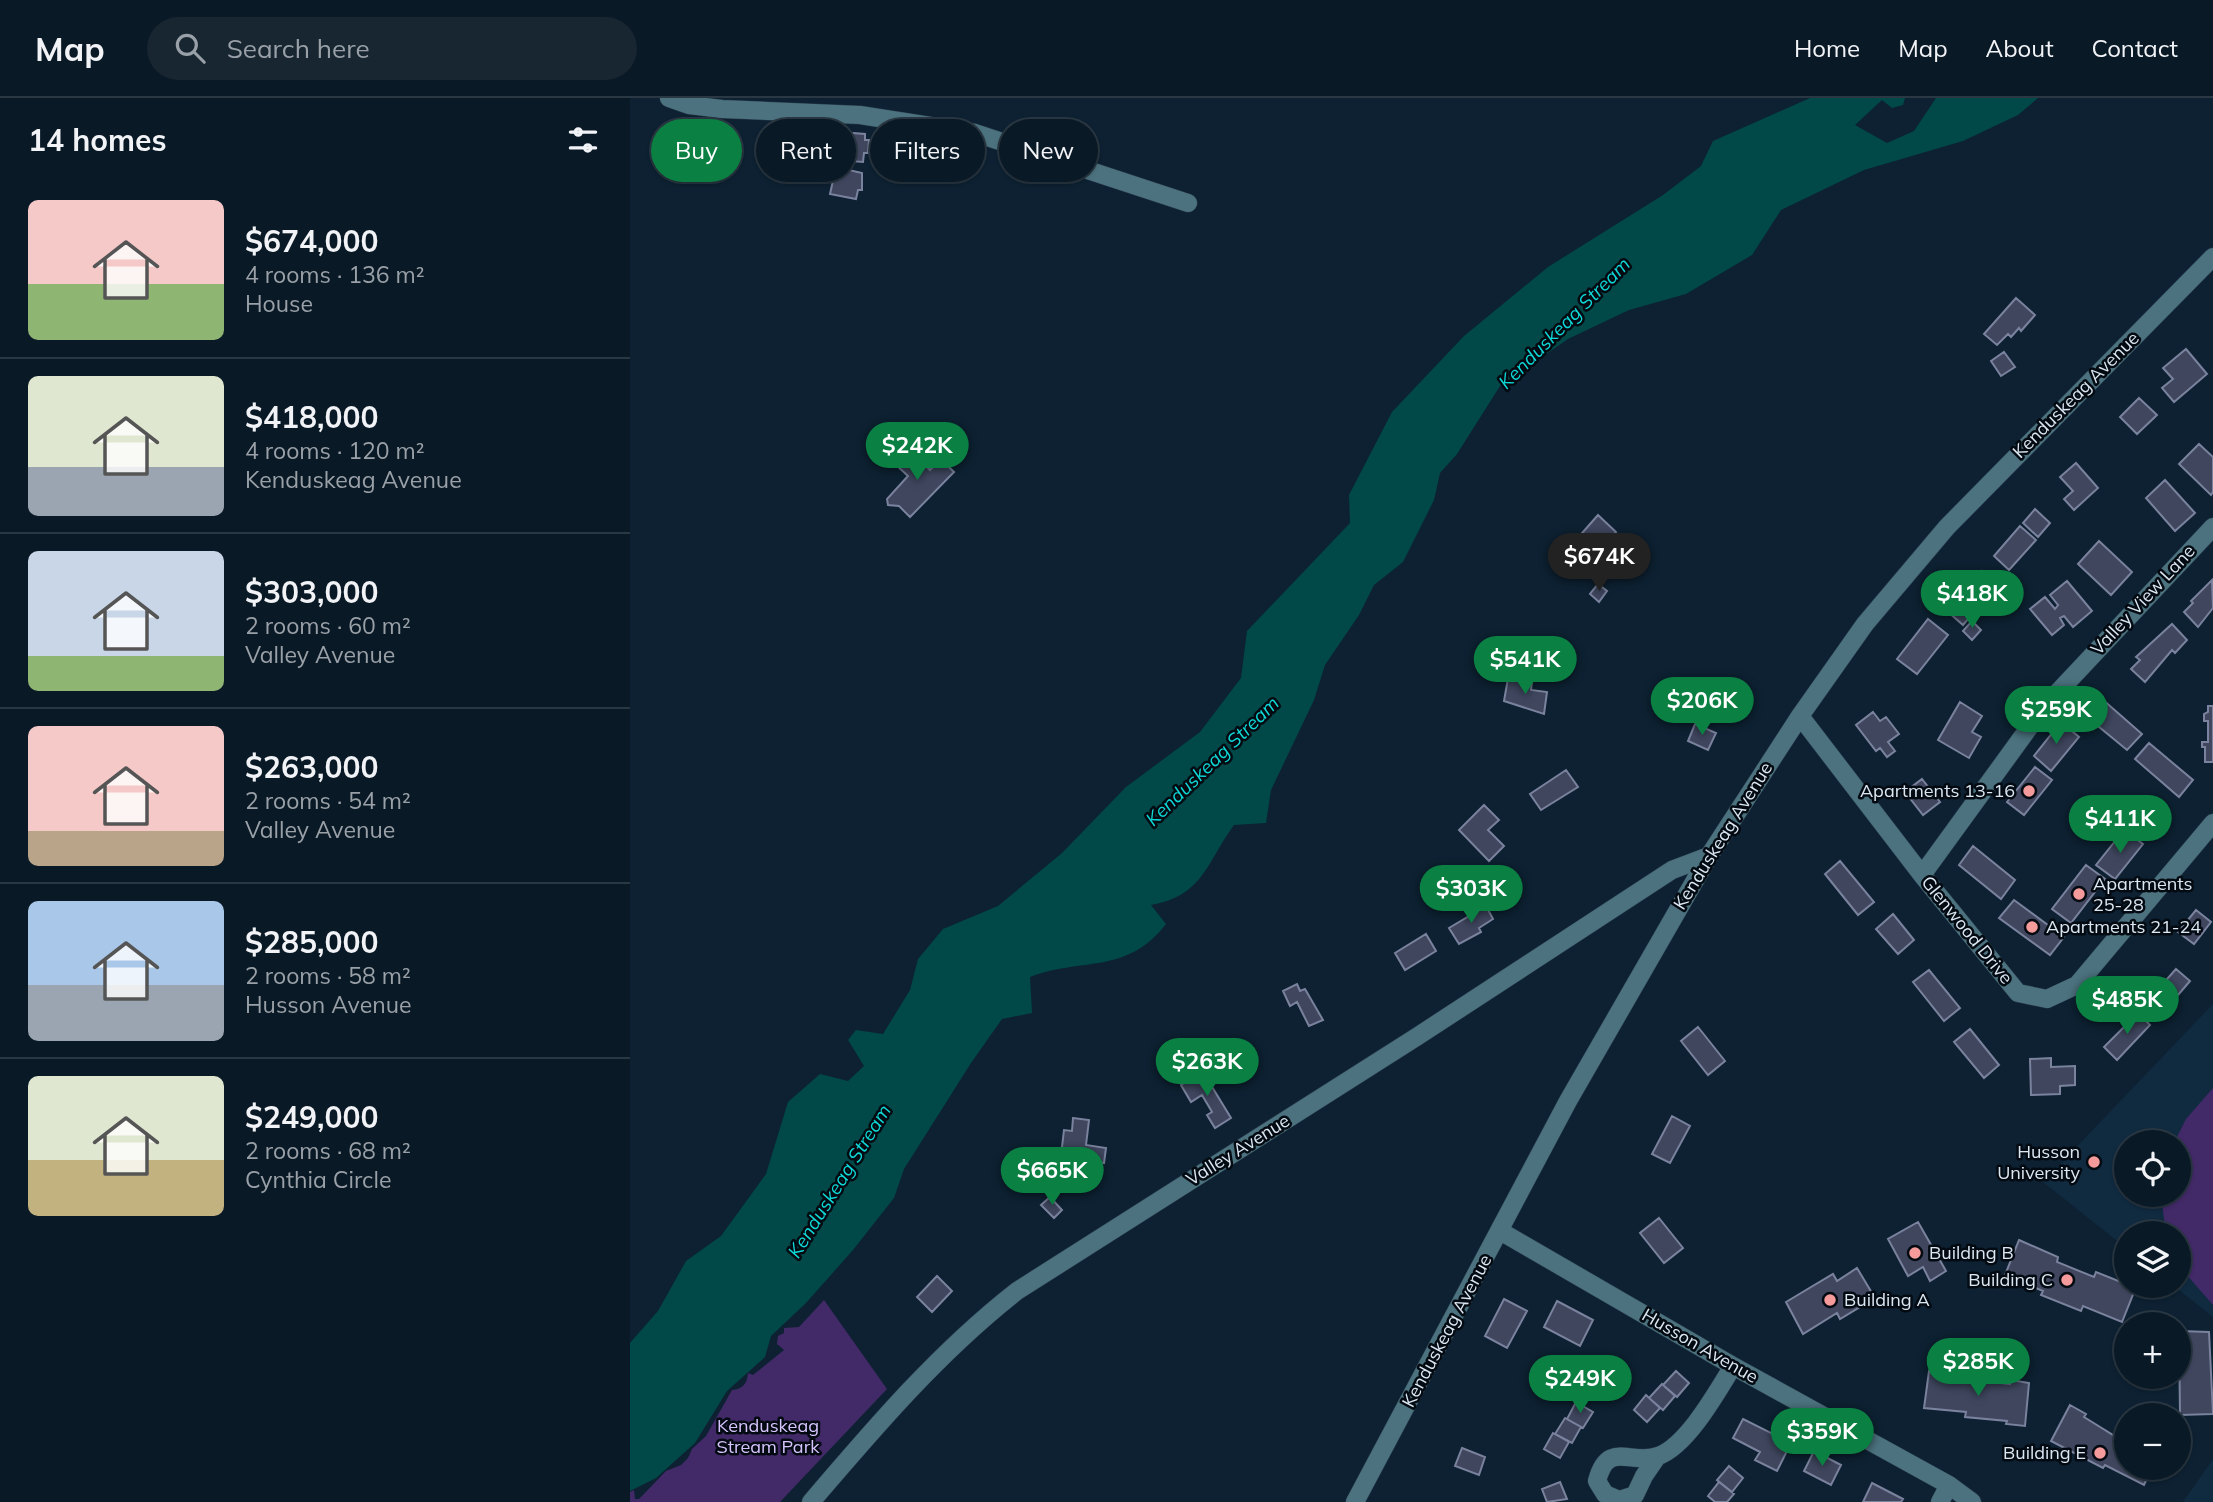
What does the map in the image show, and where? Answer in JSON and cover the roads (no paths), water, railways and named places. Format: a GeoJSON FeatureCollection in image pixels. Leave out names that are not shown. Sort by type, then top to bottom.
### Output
{"type":"FeatureCollection","features":[{"type":"Feature","properties":{"kind":"street"},"geometry":{"type":"LineString","coordinates":[[669,98],[689,105],[722,108],[860,115],[975,133],[1188,202]]}},
{"type":"Feature","properties":{"kind":"street","name":"Kenduskeag Avenue"},"geometry":{"type":"LineString","coordinates":[[1355,1502],[1568,1101],[1709,856],[1800,716],[1865,624],[1947,527],[2213,257]]}},
{"type":"Feature","properties":{"kind":"street","name":"Valley View Lane"},"geometry":{"type":"LineString","coordinates":[[1922,875],[2044,707],[2213,527]]}},
{"type":"Feature","properties":{"kind":"street","name":"Glenwood Drive"},"geometry":{"type":"LineString","coordinates":[[1800,716],[1922,875],[2018,993],[2047,999],[2077,985],[2213,823]]}},
{"type":"Feature","properties":{"kind":"street","name":"Valley Avenue"},"geometry":{"type":"LineString","coordinates":[[811,1502],[930,1368],[1017,1291],[1407,1043],[1672,870],[1709,856]]}},
{"type":"Feature","properties":{"kind":"street","name":"Husson Avenue"},"geometry":{"type":"LineString","coordinates":[[1500,1231],[1733,1366],[1949,1485],[1972,1502]]}},
{"type":"Feature","properties":{"kind":"street"},"geometry":{"type":"LineString","coordinates":[[1657,1457],[1684,1437],[1710,1405],[1733,1366]]}},
{"type":"Feature","properties":{"kind":"street"},"geometry":{"type":"LineString","coordinates":[[1940,1502],[1949,1485]]}},
{"type":"Feature","properties":{"kind":"water","name":"Kenduskeag Stream"},"geometry":{"type":"Polygon","coordinates":[[[1810,98],[1905,98],[1903,105],[1892,108],[1882,100],[1855,125],[1887,143],[1914,131],[1936,98],[2038,98],[2018,115],[1963,141],[1864,170],[1781,210],[1752,255],[1686,294],[1629,310],[1568,339],[1500,386],[1457,454],[1440,473],[1434,500],[1403,562],[1374,585],[1359,615],[1325,665],[1314,700],[1271,790],[1266,823],[1234,825],[1202,876],[1193,885],[1182,894],[1151,905],[1166,924],[1136,951],[1120,958],[1030,977],[1032,1013],[1002,1019],[904,1169],[894,1198],[806,1303],[771,1336],[765,1357],[727,1391],[695,1443],[656,1478],[630,1491],[630,1343],[658,1311],[686,1261],[721,1236],[766,1174],[788,1102],[820,1074],[848,1081],[864,1066],[848,1040],[856,1030],[883,1034],[910,990],[918,959],[943,929],[998,906],[1062,853],[1126,787],[1200,732],[1241,678],[1247,631],[1350,523],[1349,495],[1392,412],[1464,336],[1548,267],[1663,195],[1701,166],[1713,141],[1810,98]]]}},
{"type":"Feature","properties":{"kind":"place","name":"Apartments 13-16"},"geometry":{"type":"Point","coordinates":[2029,791]}},
{"type":"Feature","properties":{"kind":"place","name":"Apartments 25-28"},"geometry":{"type":"Point","coordinates":[2079,894]}},
{"type":"Feature","properties":{"kind":"place","name":"Apartments 21-24"},"geometry":{"type":"Point","coordinates":[2032,927]}},
{"type":"Feature","properties":{"kind":"place","name":"Husson University"},"geometry":{"type":"Point","coordinates":[2094,1162]}},
{"type":"Feature","properties":{"kind":"place","name":"Building B"},"geometry":{"type":"Point","coordinates":[1915,1253]}},
{"type":"Feature","properties":{"kind":"place","name":"Building C"},"geometry":{"type":"Point","coordinates":[2067,1280]}},
{"type":"Feature","properties":{"kind":"place","name":"Building A"},"geometry":{"type":"Point","coordinates":[1830,1300]}},
{"type":"Feature","properties":{"kind":"place","name":"Building E"},"geometry":{"type":"Point","coordinates":[2100,1453]}},
{"type":"Feature","properties":{"kind":"park label","name":"Kenduskeag Stream Park"},"geometry":{"type":"Point","coordinates":[768,1436]}}]}
